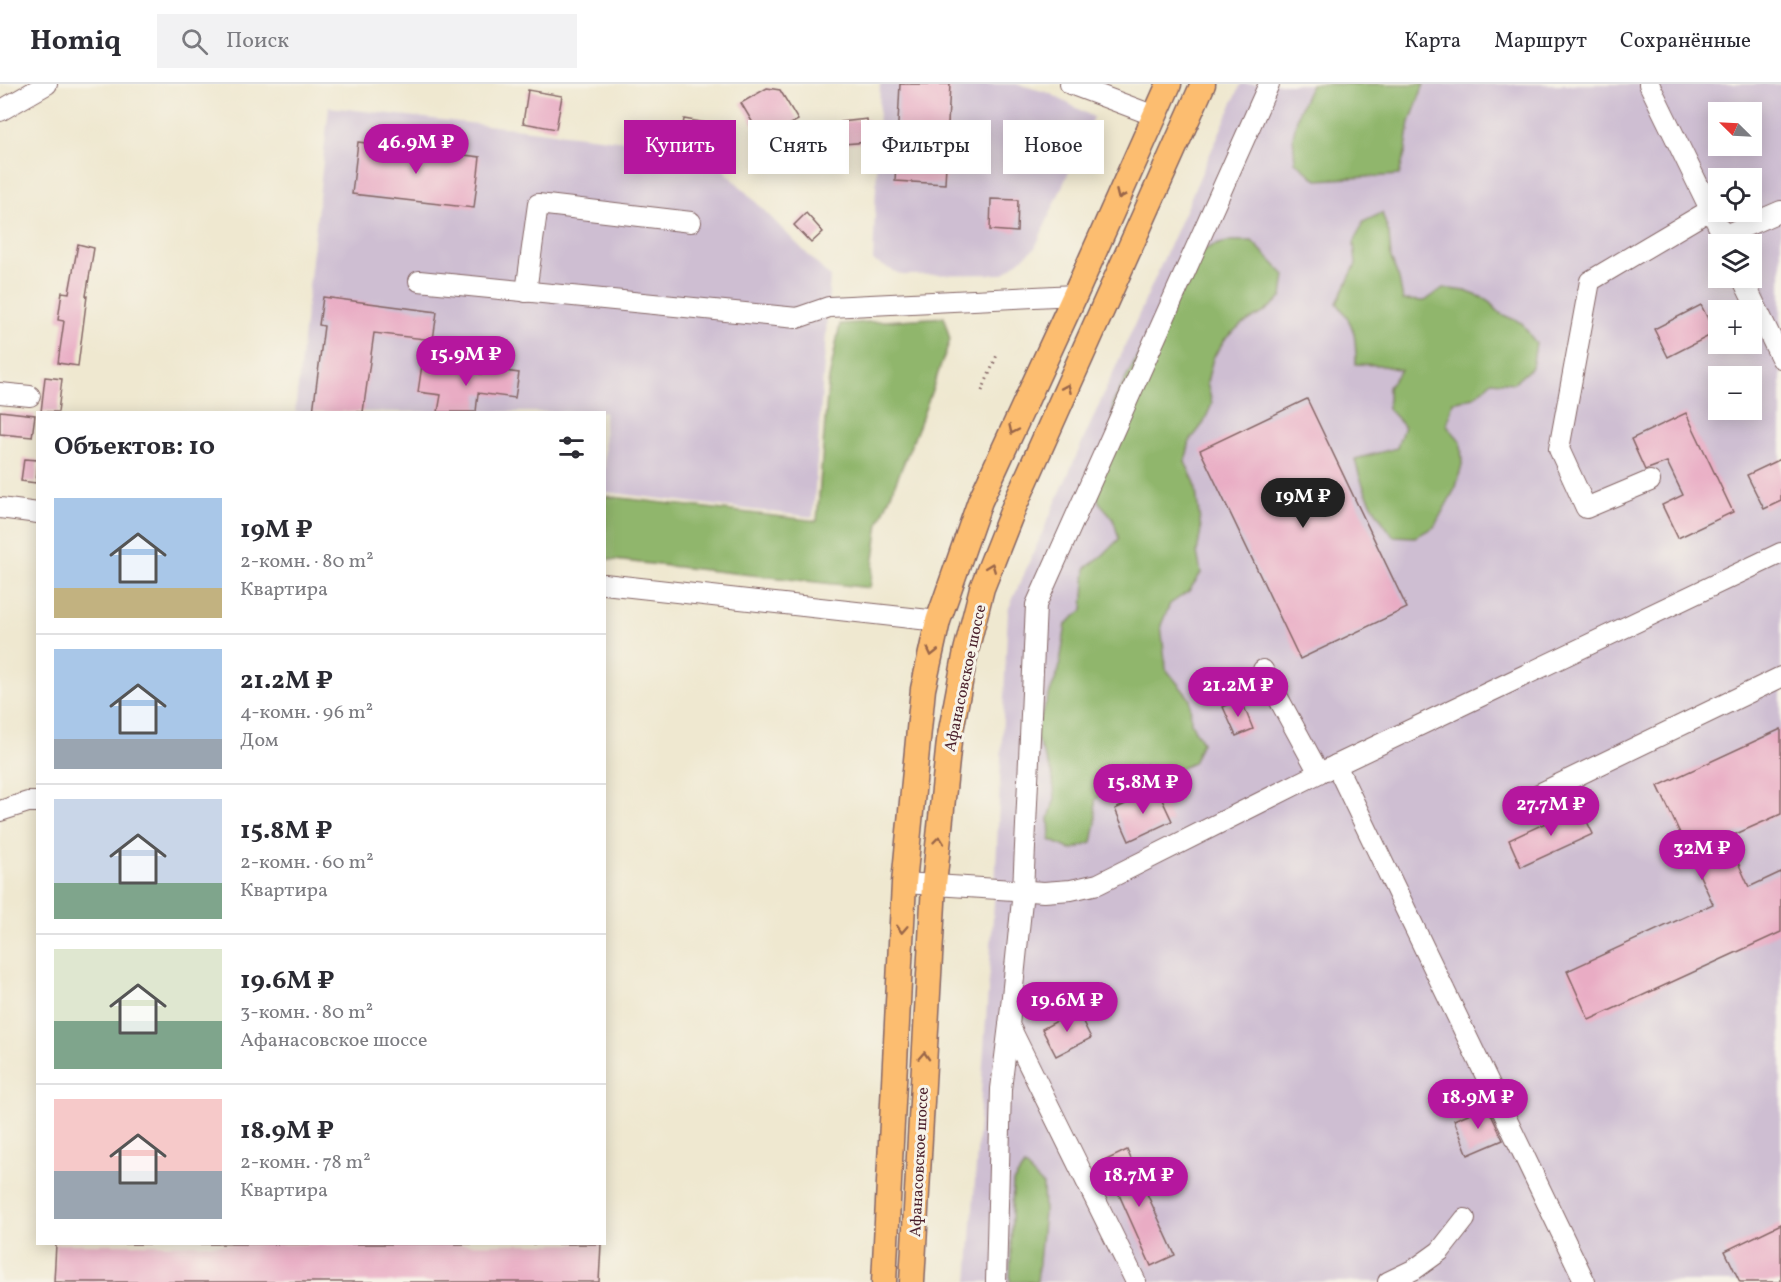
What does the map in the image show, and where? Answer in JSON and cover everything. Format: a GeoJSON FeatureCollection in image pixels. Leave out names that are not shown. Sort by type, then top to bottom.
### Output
{"type":"FeatureCollection","features":[{"type":"Feature","properties":{"kind":"main road","name":"Афанасовское шоссе"},"geometry":{"type":"LineString","coordinates":[[884,1282],[904,883],[923,688],[938,621],[980,501],[1075,296],[1169,84]]}},
{"type":"Feature","properties":{"kind":"main road","name":"Афанасовское шоссе"},"geometry":{"type":"LineString","coordinates":[[912,1282],[934,885],[949,741],[966,651],[982,588],[1014,507],[1203,84]]}},
{"type":"Feature","properties":{"kind":"street"},"geometry":{"type":"LineString","coordinates":[[1,110],[47,84]]}},
{"type":"Feature","properties":{"kind":"street"},"geometry":{"type":"LineString","coordinates":[[1070,84],[1155,116]]}},
{"type":"Feature","properties":{"kind":"street"},"geometry":{"type":"LineString","coordinates":[[996,1282],[1001,1089],[1023,891],[1036,605],[1269,84]]}},
{"type":"Feature","properties":{"kind":"street"},"geometry":{"type":"LineString","coordinates":[[1649,84],[1708,206]]}},
{"type":"Feature","properties":{"kind":"street"},"geometry":{"type":"LineString","coordinates":[[526,292],[538,204],[691,222]]}},
{"type":"Feature","properties":{"kind":"street"},"geometry":{"type":"LineString","coordinates":[[1650,481],[1586,508],[1559,449],[1590,281],[1708,211]]}},
{"type":"Feature","properties":{"kind":"street"},"geometry":{"type":"LineString","coordinates":[[1737,234],[1781,211]]}},
{"type":"Feature","properties":{"kind":"street"},"geometry":{"type":"LineString","coordinates":[[418,281],[797,318],[829,306],[1075,296]]}},
{"type":"Feature","properties":{"kind":"street"},"geometry":{"type":"LineString","coordinates":[[1747,288],[1781,358]]}},
{"type":"Feature","properties":{"kind":"street"},"geometry":{"type":"LineString","coordinates":[[0,393],[30,396]]}},
{"type":"Feature","properties":{"kind":"street"},"geometry":{"type":"LineString","coordinates":[[0,508],[36,513]]}},
{"type":"Feature","properties":{"kind":"street"},"geometry":{"type":"LineString","coordinates":[[904,883],[1044,892],[1071,890],[1098,884],[1328,769],[1781,553]]}},
{"type":"Feature","properties":{"kind":"street"},"geometry":{"type":"LineString","coordinates":[[606,584],[938,621]]}},
{"type":"Feature","properties":{"kind":"street"},"geometry":{"type":"LineString","coordinates":[[1263,670],[1328,769],[1585,1282]]}},
{"type":"Feature","properties":{"kind":"street"},"geometry":{"type":"LineString","coordinates":[[1539,794],[1781,677]]}},
{"type":"Feature","properties":{"kind":"street"},"geometry":{"type":"LineString","coordinates":[[0,811],[28,802],[36,802]]}},
{"type":"Feature","properties":{"kind":"street"},"geometry":{"type":"LineString","coordinates":[[1009,1025],[1136,1282]]}},
{"type":"Feature","properties":{"kind":"street"},"geometry":{"type":"LineString","coordinates":[[1388,1282],[1415,1269],[1440,1251],[1465,1220]]}},
{"type":"Feature","properties":{"kind":"path"},"geometry":{"type":"LineString","coordinates":[[982,391],[997,355]]}},
{"type":"Feature","properties":{"kind":"shaded area"},"geometry":{"type":"Polygon","coordinates":[[[880,84],[1017,84],[1049,93],[1093,117],[1092,120],[1003,120],[1003,174],[1068,174],[1035,248],[1003,274],[902,275],[873,261],[876,174],[991,174],[991,120],[879,120],[880,84]]]}},
{"type":"Feature","properties":{"kind":"shaded area"},"geometry":{"type":"Polygon","coordinates":[[[1241,84],[1781,84],[1781,1282],[968,1282],[995,888],[1008,610],[1241,84]]]}},
{"type":"Feature","properties":{"kind":"shaded area"},"geometry":{"type":"Polygon","coordinates":[[[329,107],[624,141],[624,174],[728,174],[830,277],[813,517],[606,492],[606,411],[295,411],[329,107]]]}},
{"type":"Feature","properties":{"kind":"green space"},"geometry":{"type":"Polygon","coordinates":[[[1311,84],[1424,84],[1410,122],[1399,175],[1317,180],[1295,161],[1293,136],[1299,111],[1311,84]]]}},
{"type":"Feature","properties":{"kind":"green space"},"geometry":{"type":"Polygon","coordinates":[[[1382,213],[1389,234],[1391,258],[1399,279],[1403,300],[1425,301],[1443,288],[1465,291],[1486,299],[1501,314],[1522,323],[1536,344],[1532,367],[1514,383],[1492,381],[1474,397],[1453,402],[1447,425],[1461,442],[1462,465],[1456,487],[1434,527],[1415,537],[1393,536],[1369,500],[1355,459],[1397,448],[1404,426],[1388,409],[1388,387],[1401,370],[1379,365],[1356,364],[1353,331],[1348,318],[1337,303],[1356,264],[1354,243],[1363,222],[1382,213]]]}},
{"type":"Feature","properties":{"kind":"green space"},"geometry":{"type":"Polygon","coordinates":[[[1231,241],[1252,241],[1285,275],[1282,297],[1263,313],[1242,324],[1225,339],[1213,358],[1207,382],[1212,404],[1203,424],[1190,441],[1185,462],[1195,483],[1201,530],[1197,552],[1201,573],[1189,591],[1170,604],[1161,625],[1166,669],[1190,699],[1191,723],[1202,742],[1193,763],[1173,772],[1150,765],[1128,768],[1095,800],[1096,822],[1092,843],[1071,850],[1050,840],[1049,818],[1055,798],[1052,773],[1034,733],[1059,670],[1066,624],[1083,610],[1086,568],[1119,539],[1113,518],[1099,502],[1092,480],[1113,424],[1113,403],[1191,256],[1212,246],[1231,241]]]}},
{"type":"Feature","properties":{"kind":"green space"},"geometry":{"type":"Polygon","coordinates":[[[944,317],[950,340],[919,426],[879,523],[870,588],[606,559],[606,496],[817,521],[828,384],[840,324],[944,317]]]}},
{"type":"Feature","properties":{"kind":"green space"},"geometry":{"type":"Polygon","coordinates":[[[1024,1166],[1043,1185],[1044,1212],[1037,1282],[1010,1282],[1013,1182],[1024,1166]]]}},
{"type":"Feature","properties":{"kind":"building"},"geometry":{"type":"Polygon","coordinates":[[[900,84],[950,84],[948,120],[898,120],[900,84]]]}},
{"type":"Feature","properties":{"kind":"building"},"geometry":{"type":"Polygon","coordinates":[[[767,88],[780,90],[798,120],[751,120],[741,103],[767,88]]]}},
{"type":"Feature","properties":{"kind":"building"},"geometry":{"type":"Polygon","coordinates":[[[528,90],[562,96],[556,129],[523,123],[528,90]]]}},
{"type":"Feature","properties":{"kind":"building"},"geometry":{"type":"Polygon","coordinates":[[[867,119],[861,120],[861,143],[849,144],[849,121],[867,119]]]}},
{"type":"Feature","properties":{"kind":"building"},"geometry":{"type":"Polygon","coordinates":[[[358,142],[480,157],[474,208],[352,194],[358,142]]]}},
{"type":"Feature","properties":{"kind":"building"},"geometry":{"type":"Polygon","coordinates":[[[895,174],[946,174],[945,184],[895,181],[895,174]]]}},
{"type":"Feature","properties":{"kind":"building"},"geometry":{"type":"Polygon","coordinates":[[[991,199],[1018,200],[1017,232],[990,230],[991,199]]]}},
{"type":"Feature","properties":{"kind":"building"},"geometry":{"type":"Polygon","coordinates":[[[806,213],[823,232],[811,243],[794,225],[806,213]]]}},
{"type":"Feature","properties":{"kind":"building"},"geometry":{"type":"Polygon","coordinates":[[[78,244],[94,248],[78,366],[58,363],[64,321],[58,320],[62,292],[69,293],[78,244]]]}},
{"type":"Feature","properties":{"kind":"building"},"geometry":{"type":"Polygon","coordinates":[[[323,297],[437,312],[433,340],[374,333],[363,411],[313,411],[324,326],[319,325],[323,297]]]}},
{"type":"Feature","properties":{"kind":"building"},"geometry":{"type":"Polygon","coordinates":[[[1701,305],[1708,319],[1708,337],[1668,357],[1654,329],[1701,305]]]}},
{"type":"Feature","properties":{"kind":"building"},"geometry":{"type":"Polygon","coordinates":[[[422,365],[482,374],[483,368],[519,373],[515,398],[478,393],[476,411],[438,411],[441,395],[418,392],[422,365]]]}},
{"type":"Feature","properties":{"kind":"building"},"geometry":{"type":"Polygon","coordinates":[[[45,377],[62,379],[58,411],[41,411],[45,377]]]}},
{"type":"Feature","properties":{"kind":"building"},"geometry":{"type":"Polygon","coordinates":[[[1307,399],[1407,608],[1300,659],[1200,450],[1307,399]]]}},
{"type":"Feature","properties":{"kind":"building"},"geometry":{"type":"Polygon","coordinates":[[[0,411],[35,415],[32,437],[0,434],[0,411]]]}},
{"type":"Feature","properties":{"kind":"building"},"geometry":{"type":"Polygon","coordinates":[[[1686,413],[1733,512],[1678,538],[1662,505],[1683,495],[1667,462],[1645,470],[1631,439],[1686,413]]]}},
{"type":"Feature","properties":{"kind":"building"},"geometry":{"type":"Polygon","coordinates":[[[24,459],[36,460],[36,483],[21,481],[24,459]]]}},
{"type":"Feature","properties":{"kind":"building"},"geometry":{"type":"Polygon","coordinates":[[[1781,459],[1781,501],[1764,509],[1747,475],[1781,459]]]}},
{"type":"Feature","properties":{"kind":"building"},"geometry":{"type":"Polygon","coordinates":[[[1241,699],[1253,729],[1236,736],[1223,707],[1241,699]]]}},
{"type":"Feature","properties":{"kind":"building"},"geometry":{"type":"Polygon","coordinates":[[[1781,729],[1781,814],[1727,838],[1749,887],[1781,872],[1781,932],[1589,1020],[1567,971],[1713,904],[1658,786],[1781,729]]]}},
{"type":"Feature","properties":{"kind":"building"},"geometry":{"type":"Polygon","coordinates":[[[1157,789],[1172,821],[1129,841],[1115,809],[1157,789]]]}},
{"type":"Feature","properties":{"kind":"building"},"geometry":{"type":"Polygon","coordinates":[[[1580,807],[1593,834],[1521,867],[1509,840],[1580,807]]]}},
{"type":"Feature","properties":{"kind":"building"},"geometry":{"type":"Polygon","coordinates":[[[1077,1010],[1091,1038],[1056,1056],[1042,1029],[1077,1010]]]}},
{"type":"Feature","properties":{"kind":"building"},"geometry":{"type":"Polygon","coordinates":[[[1487,1106],[1503,1140],[1468,1155],[1454,1120],[1487,1106]]]}},
{"type":"Feature","properties":{"kind":"building"},"geometry":{"type":"Polygon","coordinates":[[[1127,1150],[1175,1255],[1151,1266],[1104,1161],[1127,1150]]]}},
{"type":"Feature","properties":{"kind":"building"},"geometry":{"type":"Polygon","coordinates":[[[1781,1224],[1781,1282],[1740,1282],[1725,1251],[1781,1224]]]}},
{"type":"Feature","properties":{"kind":"building"},"geometry":{"type":"Polygon","coordinates":[[[56,1245],[601,1245],[599,1282],[54,1282],[56,1245]]]}}]}
